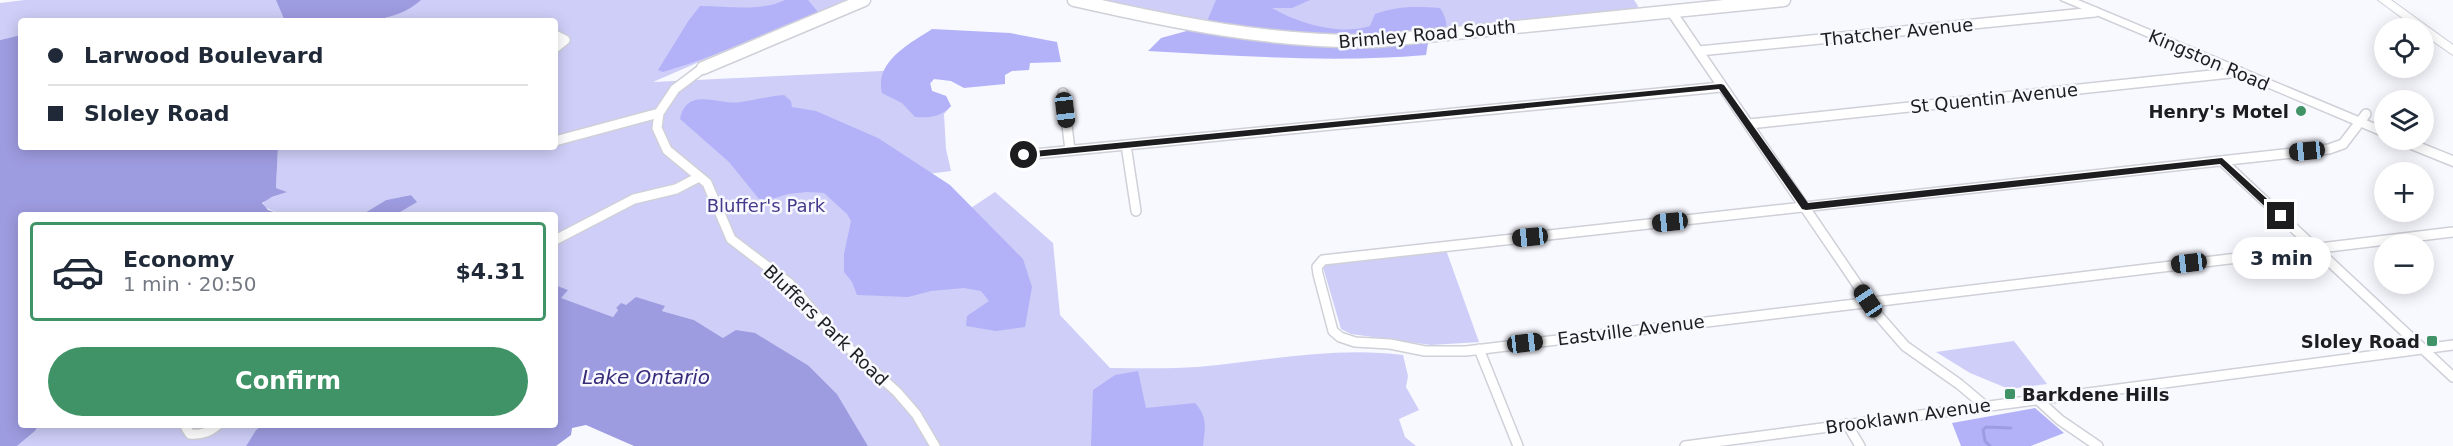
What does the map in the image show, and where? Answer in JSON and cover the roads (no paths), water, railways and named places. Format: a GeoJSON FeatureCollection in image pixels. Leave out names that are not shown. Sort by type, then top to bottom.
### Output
{"type":"FeatureCollection","features":[{"type":"Feature","properties":{"kind":"main road","name":"Kingston Road"},"geometry":{"type":"LineString","coordinates":[[2067,0],[2093,6],[2363,118],[2374,126]]}},
{"type":"Feature","properties":{"kind":"main road"},"geometry":{"type":"LineString","coordinates":[[2384,0],[2408,18]]}},
{"type":"Feature","properties":{"kind":"main road","name":"Kingston Road"},"geometry":{"type":"LineString","coordinates":[[2093,6],[2240,72],[2363,118],[2374,120]]}},
{"type":"Feature","properties":{"kind":"main road"},"geometry":{"type":"LineString","coordinates":[[2434,37],[2453,51]]}},
{"type":"Feature","properties":{"kind":"main road"},"geometry":{"type":"LineString","coordinates":[[2434,142],[2453,150]]}},
{"type":"Feature","properties":{"kind":"main road"},"geometry":{"type":"LineString","coordinates":[[2426,150],[2453,161]]}},
{"type":"Feature","properties":{"kind":"street"},"geometry":{"type":"LineString","coordinates":[[558,140],[659,113],[675,89],[703,68],[864,0]]}},
{"type":"Feature","properties":{"kind":"street","name":"Brimley Road South"},"geometry":{"type":"LineString","coordinates":[[1074,0],[1247,36],[1321,43],[1377,41],[1784,0]]}},
{"type":"Feature","properties":{"kind":"street","name":"Thatcher Avenue"},"geometry":{"type":"LineString","coordinates":[[1699,51],[2093,6]]}},
{"type":"Feature","properties":{"kind":"street"},"geometry":{"type":"LineString","coordinates":[[1671,11],[1868,301],[1905,346],[1959,384],[1984,405]]}},
{"type":"Feature","properties":{"kind":"street"},"geometry":{"type":"LineString","coordinates":[[558,36],[565,40],[558,46]]}},
{"type":"Feature","properties":{"kind":"street","name":"St Quentin Avenue"},"geometry":{"type":"LineString","coordinates":[[1749,124],[2240,72]]}},
{"type":"Feature","properties":{"kind":"street"},"geometry":{"type":"LineString","coordinates":[[1024,155],[1721,87]]}},
{"type":"Feature","properties":{"kind":"street"},"geometry":{"type":"LineString","coordinates":[[1063,93],[1070,150]]}},
{"type":"Feature","properties":{"kind":"street","name":"Bluffers Park Road"},"geometry":{"type":"LineString","coordinates":[[659,113],[657,128],[667,150],[712,190],[731,238],[789,283],[831,332],[897,392],[916,414],[935,446]]}},
{"type":"Feature","properties":{"kind":"street"},"geometry":{"type":"LineString","coordinates":[[1806,207],[2336,147],[2343,144],[2363,118]]}},
{"type":"Feature","properties":{"kind":"street"},"geometry":{"type":"LineString","coordinates":[[1126,146],[1137,211]]}},
{"type":"Feature","properties":{"kind":"street"},"geometry":{"type":"LineString","coordinates":[[2222,161],[2453,377]]}},
{"type":"Feature","properties":{"kind":"street"},"geometry":{"type":"LineString","coordinates":[[558,238],[634,199],[681,187],[699,177]]}},
{"type":"Feature","properties":{"kind":"street","name":"Eastville Avenue"},"geometry":{"type":"LineString","coordinates":[[1806,207],[1323,260],[1317,267],[1333,331],[1340,337],[1355,342],[1390,344],[1425,351],[1479,349],[2453,232]]}},
{"type":"Feature","properties":{"kind":"street","name":"Brooklawn Avenue"},"geometry":{"type":"LineString","coordinates":[[1685,446],[2453,345]]}},
{"type":"Feature","properties":{"kind":"street"},"geometry":{"type":"LineString","coordinates":[[1479,349],[1518,446]]}},
{"type":"Feature","properties":{"kind":"street"},"geometry":{"type":"LineString","coordinates":[[2037,399],[2060,420],[2098,446]]}},
{"type":"Feature","properties":{"kind":"street"},"geometry":{"type":"LineString","coordinates":[[1847,424],[1860,446]]}},
{"type":"Feature","properties":{"kind":"street"},"geometry":{"type":"LineString","coordinates":[[186,428],[190,434],[201,435],[215,428]]}},
{"type":"Feature","properties":{"kind":"water"},"geometry":{"type":"Polygon","coordinates":[[[276,0],[421,0],[408,10],[384,18],[284,18],[276,0]]]}},
{"type":"Feature","properties":{"kind":"water"},"geometry":{"type":"Polygon","coordinates":[[[18,36],[18,150],[278,150],[276,188],[287,192],[262,203],[268,210],[274,212],[18,212],[18,428],[37,428],[17,446],[0,446],[0,40],[18,36]]]}},
{"type":"Feature","properties":{"kind":"water"},"geometry":{"type":"Polygon","coordinates":[[[411,195],[417,202],[400,212],[366,212],[386,200],[411,195]]]}},
{"type":"Feature","properties":{"kind":"water","name":"Lake Ontario"},"geometry":{"type":"Polygon","coordinates":[[[558,286],[568,290],[561,298],[613,317],[618,310],[616,308],[621,303],[626,305],[636,297],[665,306],[662,311],[694,320],[723,338],[736,330],[755,333],[809,366],[837,394],[868,446],[634,446],[586,425],[572,428],[571,435],[556,446],[246,446],[258,428],[558,428],[558,286]]]}},
{"type":"Feature","properties":{"kind":"waterway"},"geometry":{"type":"LineString","coordinates":[[1990,446],[1985,441],[1983,430],[1986,427],[2011,428]]}},
{"type":"Feature","properties":{"kind":"place","name":"Henry's Motel"},"geometry":{"type":"Point","coordinates":[2301,111]}},
{"type":"Feature","properties":{"kind":"place","name":"Sloley Road"},"geometry":{"type":"Point","coordinates":[2432,341]}},
{"type":"Feature","properties":{"kind":"place","name":"Barkdene Hills"},"geometry":{"type":"Point","coordinates":[2010,394]}},
{"type":"Feature","properties":{"kind":"park label","name":"Bluffer's Park"},"geometry":{"type":"Point","coordinates":[766,205]}}]}
